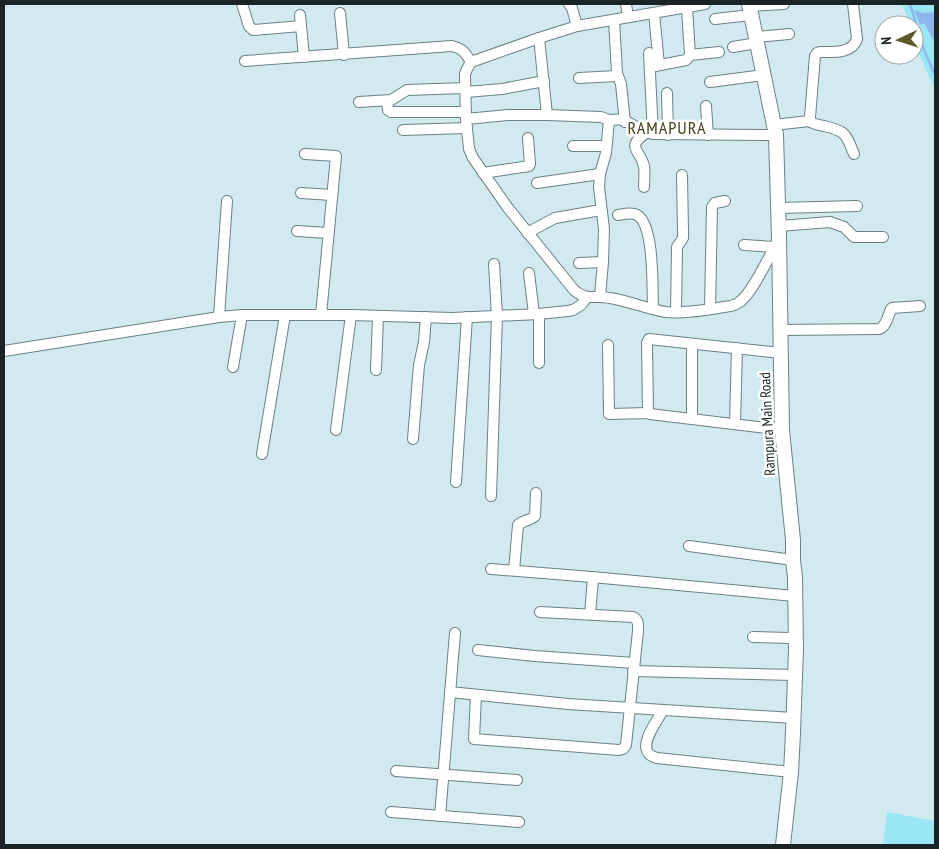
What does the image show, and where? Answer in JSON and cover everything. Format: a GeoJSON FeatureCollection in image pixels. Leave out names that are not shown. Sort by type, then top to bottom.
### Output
{"type":"FeatureCollection","features":[{"type":"Feature","properties":{"kind":"main road","name":"Rampura Main Road"},"geometry":{"type":"LineString","coordinates":[[750,8],[775,130],[779,208],[782,430],[795,577],[796,654],[791,772],[783,845]]}},
{"type":"Feature","properties":{"kind":"street"},"geometry":{"type":"LineString","coordinates":[[242,4],[249,26],[253,30],[301,26]]}},
{"type":"Feature","properties":{"kind":"street"},"geometry":{"type":"LineString","coordinates":[[569,4],[577,26]]}},
{"type":"Feature","properties":{"kind":"street"},"geometry":{"type":"LineString","coordinates":[[626,4],[628,17]]}},
{"type":"Feature","properties":{"kind":"street"},"geometry":{"type":"LineString","coordinates":[[705,4],[577,26],[471,62],[465,74],[469,149],[483,173],[527,233],[574,290],[578,294],[590,298],[611,298],[664,312],[710,309],[738,304],[745,297],[762,270],[778,237]]}},
{"type":"Feature","properties":{"kind":"street"},"geometry":{"type":"LineString","coordinates":[[715,19],[750,8],[784,4]]}},
{"type":"Feature","properties":{"kind":"street"},"geometry":{"type":"LineString","coordinates":[[809,121],[816,53],[845,51],[855,44],[857,39],[853,4]]}},
{"type":"Feature","properties":{"kind":"street"},"geometry":{"type":"LineString","coordinates":[[654,66],[686,60],[690,55],[687,8]]}},
{"type":"Feature","properties":{"kind":"street"},"geometry":{"type":"LineString","coordinates":[[340,13],[344,55]]}},
{"type":"Feature","properties":{"kind":"street"},"geometry":{"type":"LineString","coordinates":[[649,134],[654,66],[654,13]]}},
{"type":"Feature","properties":{"kind":"street"},"geometry":{"type":"LineString","coordinates":[[300,15],[304,58]]}},
{"type":"Feature","properties":{"kind":"street"},"geometry":{"type":"LineString","coordinates":[[614,20],[617,76],[621,84],[625,122]]}},
{"type":"Feature","properties":{"kind":"street"},"geometry":{"type":"LineString","coordinates":[[733,47],[789,34]]}},
{"type":"Feature","properties":{"kind":"street"},"geometry":{"type":"LineString","coordinates":[[539,38],[547,114]]}},
{"type":"Feature","properties":{"kind":"street"},"geometry":{"type":"LineString","coordinates":[[245,61],[452,46],[463,50],[471,62]]}},
{"type":"Feature","properties":{"kind":"street"},"geometry":{"type":"LineString","coordinates":[[690,55],[719,52]]}},
{"type":"Feature","properties":{"kind":"street"},"geometry":{"type":"LineString","coordinates":[[648,53],[654,66]]}},
{"type":"Feature","properties":{"kind":"street"},"geometry":{"type":"LineString","coordinates":[[710,82],[764,75]]}},
{"type":"Feature","properties":{"kind":"street"},"geometry":{"type":"LineString","coordinates":[[579,78],[617,76]]}},
{"type":"Feature","properties":{"kind":"street"},"geometry":{"type":"LineString","coordinates":[[359,102],[391,100],[407,90],[502,89],[544,81]]}},
{"type":"Feature","properties":{"kind":"street"},"geometry":{"type":"LineString","coordinates":[[668,93],[668,135]]}},
{"type":"Feature","properties":{"kind":"street"},"geometry":{"type":"LineString","coordinates":[[387,101],[388,110],[391,112],[467,120]]}},
{"type":"Feature","properties":{"kind":"street"},"geometry":{"type":"LineString","coordinates":[[706,106],[708,135]]}},
{"type":"Feature","properties":{"kind":"street"},"geometry":{"type":"LineString","coordinates":[[403,130],[508,115],[547,114],[601,116],[609,120],[620,120],[632,124],[649,134]]}},
{"type":"Feature","properties":{"kind":"street"},"geometry":{"type":"LineString","coordinates":[[600,297],[604,228],[601,210],[600,174],[603,166],[609,120]]}},
{"type":"Feature","properties":{"kind":"street"},"geometry":{"type":"LineString","coordinates":[[644,187],[644,166],[635,146],[637,139],[649,134],[708,135],[775,130],[809,121],[813,124],[837,129],[842,132],[847,136],[854,154]]}},
{"type":"Feature","properties":{"kind":"street"},"geometry":{"type":"LineString","coordinates":[[483,173],[529,166],[528,138]]}},
{"type":"Feature","properties":{"kind":"street"},"geometry":{"type":"LineString","coordinates":[[572,146],[606,146]]}},
{"type":"Feature","properties":{"kind":"street"},"geometry":{"type":"LineString","coordinates":[[305,154],[336,156],[321,315]]}},
{"type":"Feature","properties":{"kind":"street"},"geometry":{"type":"LineString","coordinates":[[537,183],[600,174]]}},
{"type":"Feature","properties":{"kind":"street"},"geometry":{"type":"LineString","coordinates":[[676,312],[677,247],[683,238],[682,175]]}},
{"type":"Feature","properties":{"kind":"street"},"geometry":{"type":"LineString","coordinates":[[301,193],[332,195]]}},
{"type":"Feature","properties":{"kind":"street"},"geometry":{"type":"LineString","coordinates":[[219,317],[228,201]]}},
{"type":"Feature","properties":{"kind":"street"},"geometry":{"type":"LineString","coordinates":[[710,309],[712,207],[715,203],[725,201]]}},
{"type":"Feature","properties":{"kind":"street"},"geometry":{"type":"LineString","coordinates":[[779,208],[857,206]]}},
{"type":"Feature","properties":{"kind":"street"},"geometry":{"type":"LineString","coordinates":[[527,233],[555,218],[601,210]]}},
{"type":"Feature","properties":{"kind":"street"},"geometry":{"type":"LineString","coordinates":[[618,215],[637,215],[645,226],[652,259],[653,308]]}},
{"type":"Feature","properties":{"kind":"street"},"geometry":{"type":"LineString","coordinates":[[744,245],[830,222],[844,227],[854,237],[883,237]]}},
{"type":"Feature","properties":{"kind":"street"},"geometry":{"type":"LineString","coordinates":[[297,231],[328,233]]}},
{"type":"Feature","properties":{"kind":"street"},"geometry":{"type":"LineString","coordinates":[[579,263],[603,262]]}},
{"type":"Feature","properties":{"kind":"street"},"geometry":{"type":"LineString","coordinates":[[491,496],[498,316],[494,264]]}},
{"type":"Feature","properties":{"kind":"street"},"geometry":{"type":"LineString","coordinates":[[529,273],[536,314],[539,364]]}},
{"type":"Feature","properties":{"kind":"street"},"geometry":{"type":"LineString","coordinates":[[4,351],[219,317],[242,315],[351,315],[467,317],[536,314],[573,310],[587,297]]}},
{"type":"Feature","properties":{"kind":"street"},"geometry":{"type":"LineString","coordinates":[[780,330],[882,328],[892,308],[920,306]]}},
{"type":"Feature","properties":{"kind":"street"},"geometry":{"type":"LineString","coordinates":[[233,367],[242,315]]}},
{"type":"Feature","properties":{"kind":"street"},"geometry":{"type":"LineString","coordinates":[[262,454],[285,315]]}},
{"type":"Feature","properties":{"kind":"street"},"geometry":{"type":"LineString","coordinates":[[336,430],[351,315]]}},
{"type":"Feature","properties":{"kind":"street"},"geometry":{"type":"LineString","coordinates":[[376,370],[378,316]]}},
{"type":"Feature","properties":{"kind":"street"},"geometry":{"type":"LineString","coordinates":[[414,439],[419,365],[424,342],[426,317]]}},
{"type":"Feature","properties":{"kind":"street"},"geometry":{"type":"LineString","coordinates":[[456,482],[467,317]]}},
{"type":"Feature","properties":{"kind":"street"},"geometry":{"type":"LineString","coordinates":[[648,413],[647,341],[650,339],[781,353]]}},
{"type":"Feature","properties":{"kind":"street"},"geometry":{"type":"LineString","coordinates":[[692,344],[692,419]]}},
{"type":"Feature","properties":{"kind":"street"},"geometry":{"type":"LineString","coordinates":[[608,345],[609,414],[648,413],[782,430]]}},
{"type":"Feature","properties":{"kind":"street"},"geometry":{"type":"LineString","coordinates":[[735,424],[737,348]]}},
{"type":"Feature","properties":{"kind":"street"},"geometry":{"type":"LineString","coordinates":[[514,570],[518,525],[535,516],[536,493]]}},
{"type":"Feature","properties":{"kind":"street"},"geometry":{"type":"LineString","coordinates":[[689,546],[793,560]]}},
{"type":"Feature","properties":{"kind":"street"},"geometry":{"type":"LineString","coordinates":[[491,568],[795,596]]}},
{"type":"Feature","properties":{"kind":"street"},"geometry":{"type":"LineString","coordinates":[[590,614],[592,577]]}},
{"type":"Feature","properties":{"kind":"street"},"geometry":{"type":"LineString","coordinates":[[476,695],[474,739],[620,750],[625,747],[638,623],[636,619],[633,617],[540,612]]}},
{"type":"Feature","properties":{"kind":"street"},"geometry":{"type":"LineString","coordinates":[[796,615],[790,615],[790,652],[796,654]]}},
{"type":"Feature","properties":{"kind":"street"},"geometry":{"type":"LineString","coordinates":[[440,816],[455,633]]}},
{"type":"Feature","properties":{"kind":"street"},"geometry":{"type":"LineString","coordinates":[[753,637],[790,638]]}},
{"type":"Feature","properties":{"kind":"street"},"geometry":{"type":"LineString","coordinates":[[478,650],[633,667],[795,675]]}},
{"type":"Feature","properties":{"kind":"street"},"geometry":{"type":"LineString","coordinates":[[450,692],[568,704],[793,718]]}},
{"type":"Feature","properties":{"kind":"street"},"geometry":{"type":"LineString","coordinates":[[664,710],[646,741],[646,748],[650,754],[657,758],[791,772]]}},
{"type":"Feature","properties":{"kind":"street"},"geometry":{"type":"LineString","coordinates":[[396,771],[517,780]]}},
{"type":"Feature","properties":{"kind":"street"},"geometry":{"type":"LineString","coordinates":[[391,812],[519,822]]}},
{"type":"Feature","properties":{"kind":"shaded area"},"geometry":{"type":"Polygon","coordinates":[[[902,4],[935,4],[935,87],[924,64],[924,15],[907,15],[902,4]]]}},
{"type":"Feature","properties":{"kind":"shaded area"},"geometry":{"type":"Polygon","coordinates":[[[914,10],[923,13],[935,12],[935,43],[924,23],[924,15],[916,15],[914,10]]]}},
{"type":"Feature","properties":{"kind":"shaded area"},"geometry":{"type":"Polygon","coordinates":[[[887,812],[935,821],[935,845],[883,845],[887,812]]]}},
{"type":"Feature","properties":{"kind":"waterway"},"geometry":{"type":"LineString","coordinates":[[910,4],[924,50],[935,75]]}},
{"type":"Feature","properties":{"kind":"district","name":"RAMAPURA"},"geometry":{"type":"Point","coordinates":[667,127]}}]}
